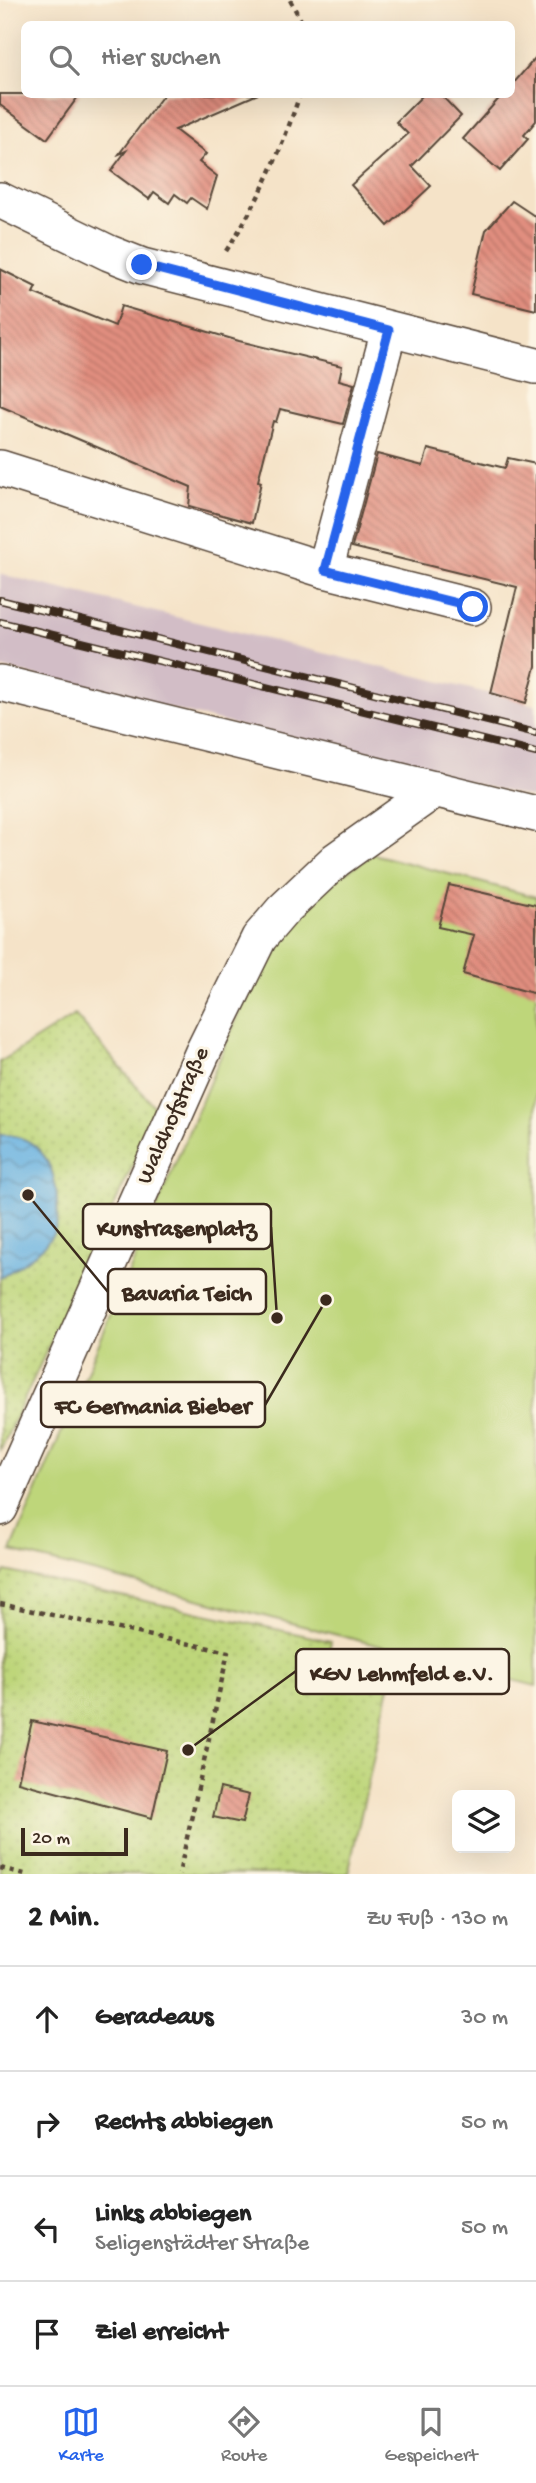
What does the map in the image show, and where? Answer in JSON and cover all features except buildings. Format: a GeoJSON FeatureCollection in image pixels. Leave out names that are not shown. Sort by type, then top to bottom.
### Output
{"type":"FeatureCollection","features":[{"type":"Feature","properties":{"kind":"street"},"geometry":{"type":"LineString","coordinates":[[0,200],[109,253],[206,283],[536,366]]}},
{"type":"Feature","properties":{"kind":"street"},"geometry":{"type":"LineString","coordinates":[[325,570],[389,330]]}},
{"type":"Feature","properties":{"kind":"street"},"geometry":{"type":"LineString","coordinates":[[0,468],[325,570],[473,607]]}},
{"type":"Feature","properties":{"kind":"street"},"geometry":{"type":"LineString","coordinates":[[0,682],[536,814]]}},
{"type":"Feature","properties":{"kind":"street","name":"Waldhofstraße"},"geometry":{"type":"LineString","coordinates":[[0,1508],[202,1054],[259,938],[283,909],[337,860],[436,789]]}},
{"type":"Feature","properties":{"kind":"path"},"geometry":{"type":"LineString","coordinates":[[290,0],[301,21]]}},
{"type":"Feature","properties":{"kind":"path"},"geometry":{"type":"LineString","coordinates":[[206,283],[250,216],[277,163],[299,98]]}},
{"type":"Feature","properties":{"kind":"path"},"geometry":{"type":"LineString","coordinates":[[0,1604],[228,1652],[178,1874]]}},
{"type":"Feature","properties":{"kind":"path"},"geometry":{"type":"LineString","coordinates":[[0,1868],[25,1874]]}},
{"type":"Feature","properties":{"kind":"shaded area"},"geometry":{"type":"Polygon","coordinates":[[[0,574],[536,705],[536,799],[0,667],[0,574]]]}},
{"type":"Feature","properties":{"kind":"green space"},"geometry":{"type":"Polygon","coordinates":[[[373,854],[536,897],[536,1686],[11,1551],[250,987],[286,927],[328,884],[373,854]]]}},
{"type":"Feature","properties":{"kind":"green space"},"geometry":{"type":"Polygon","coordinates":[[[75,1015],[158,1111],[0,1451],[0,1278],[47,1243],[58,1217],[53,1175],[42,1154],[25,1140],[0,1135],[0,1062],[75,1015]]]}},
{"type":"Feature","properties":{"kind":"green space"},"geometry":{"type":"Polygon","coordinates":[[[5,1571],[331,1641],[327,1660],[392,1673],[348,1874],[0,1874],[0,1582],[5,1571]]]}},
{"type":"Feature","properties":{"kind":"water"},"geometry":{"type":"Polygon","coordinates":[[[0,1135],[25,1140],[42,1154],[53,1175],[58,1217],[47,1243],[0,1278],[0,1135]]]}},
{"type":"Feature","properties":{"kind":"railway"},"geometry":{"type":"LineString","coordinates":[[0,600],[536,733]]}},
{"type":"Feature","properties":{"kind":"railway"},"geometry":{"type":"LineString","coordinates":[[0,622],[536,753]]}},
{"type":"Feature","properties":{"kind":"place","name":"Bavaria Teich"},"geometry":{"type":"Point","coordinates":[28,1195]}},
{"type":"Feature","properties":{"kind":"place","name":"FC Germania Bieber"},"geometry":{"type":"Point","coordinates":[326,1300]}},
{"type":"Feature","properties":{"kind":"place","name":"Kunstrasenplatz"},"geometry":{"type":"Point","coordinates":[277,1318]}},
{"type":"Feature","properties":{"kind":"place","name":"KGV Lehmfeld e.V."},"geometry":{"type":"Point","coordinates":[188,1750]}},
{"type":"Feature","properties":{"kind":"route"},"geometry":{"type":"LineString","coordinates":[[142,265],[389,330],[325,570],[473,607]]}}]}
